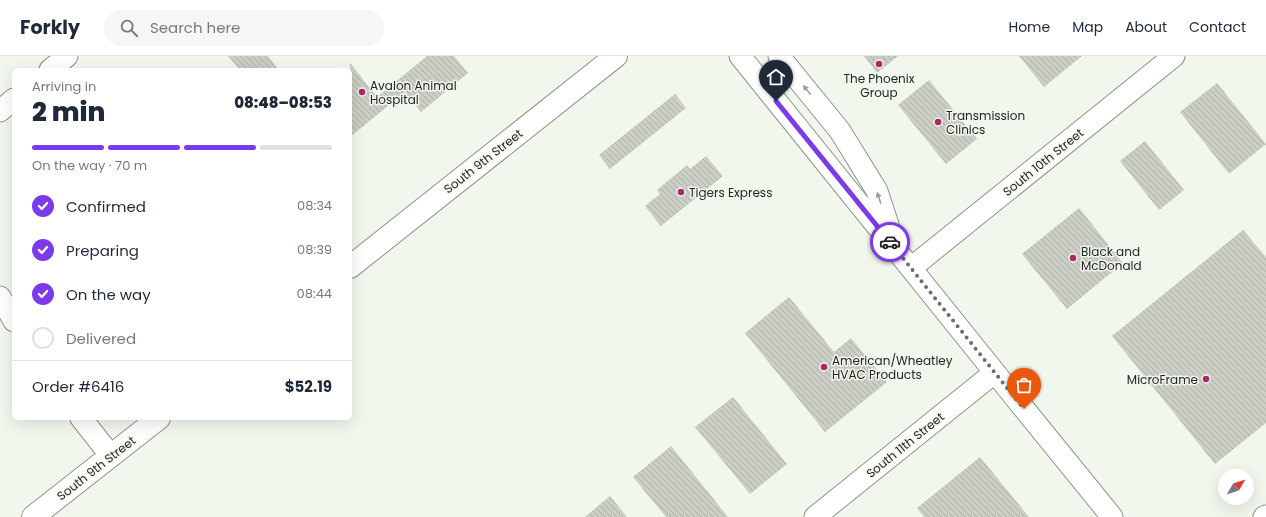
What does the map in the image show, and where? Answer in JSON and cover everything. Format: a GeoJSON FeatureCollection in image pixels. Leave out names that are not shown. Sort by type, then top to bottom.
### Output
{"type":"FeatureCollection","features":[{"type":"Feature","properties":{"kind":"main road","name":"South 9th Street"},"geometry":{"type":"LineString","coordinates":[[352,265],[616,56]]}},
{"type":"Feature","properties":{"kind":"main road","name":"South 9th Street"},"geometry":{"type":"LineString","coordinates":[[33,517],[156,420]]}},
{"type":"Feature","properties":{"kind":"street"},"geometry":{"type":"LineString","coordinates":[[52,68],[67,56]]}},
{"type":"Feature","properties":{"kind":"street"},"geometry":{"type":"LineString","coordinates":[[740,56],[896,248],[994,373],[1112,517]]}},
{"type":"Feature","properties":{"kind":"street"},"geometry":{"type":"LineString","coordinates":[[779,56],[840,132],[877,191],[896,248]]}},
{"type":"Feature","properties":{"kind":"street","name":"South 10th Street"},"geometry":{"type":"LineString","coordinates":[[911,268],[1174,56]]}},
{"type":"Feature","properties":{"kind":"street"},"geometry":{"type":"LineString","coordinates":[[0,111],[12,101]]}},
{"type":"Feature","properties":{"kind":"street"},"geometry":{"type":"LineString","coordinates":[[0,297],[12,318]]}},
{"type":"Feature","properties":{"kind":"street","name":"South 11th Street"},"geometry":{"type":"LineString","coordinates":[[815,517],[994,373]]}},
{"type":"Feature","properties":{"kind":"street"},"geometry":{"type":"LineString","coordinates":[[82,420],[111,456]]}},
{"type":"Feature","properties":{"kind":"building"},"geometry":{"type":"Polygon","coordinates":[[[228,56],[268,56],[277,68],[238,68],[228,56]]]}},
{"type":"Feature","properties":{"kind":"building"},"geometry":{"type":"Polygon","coordinates":[[[427,56],[454,56],[468,73],[421,112],[405,92],[352,135],[352,68],[350,68],[350,63],[377,97],[427,56]]]}},
{"type":"Feature","properties":{"kind":"building","name":"The Phoenix Group"},"geometry":{"type":"Polygon","coordinates":[[[864,56],[898,56],[877,73],[864,56]]]}},
{"type":"Feature","properties":{"kind":"building"},"geometry":{"type":"Polygon","coordinates":[[[1019,56],[1082,56],[1044,87],[1019,56]]]}},
{"type":"Feature","properties":{"kind":"building","name":"Transmission Clinics"},"geometry":{"type":"Polygon","coordinates":[[[929,80],[977,139],[946,164],[898,105],[929,80]]]}},
{"type":"Feature","properties":{"kind":"building"},"geometry":{"type":"Polygon","coordinates":[[[1217,83],[1266,144],[1229,174],[1180,112],[1217,83]]]}},
{"type":"Feature","properties":{"kind":"building"},"geometry":{"type":"Polygon","coordinates":[[[675,94],[686,108],[610,169],[599,155],[675,94]]]}},
{"type":"Feature","properties":{"kind":"building"},"geometry":{"type":"Polygon","coordinates":[[[1145,141],[1184,190],[1159,210],[1120,161],[1145,141]]]}},
{"type":"Feature","properties":{"kind":"building","name":"Tigers Express"},"geometry":{"type":"Polygon","coordinates":[[[706,156],[723,176],[661,226],[645,206],[660,194],[657,190],[687,165],[690,169],[706,156]]]}},
{"type":"Feature","properties":{"kind":"building","name":"Black and McDonald"},"geometry":{"type":"Polygon","coordinates":[[[1079,208],[1123,263],[1067,309],[1022,254],[1079,208]]]}},
{"type":"Feature","properties":{"kind":"building","name":"MicroFrame"},"geometry":{"type":"Polygon","coordinates":[[[1243,230],[1266,257],[1266,423],[1215,464],[1112,336],[1243,230]]]}},
{"type":"Feature","properties":{"kind":"building","name":"American/Wheatley HVAC Products"},"geometry":{"type":"Polygon","coordinates":[[[789,297],[834,352],[851,338],[887,382],[825,432],[745,333],[789,297]]]}},
{"type":"Feature","properties":{"kind":"building"},"geometry":{"type":"Polygon","coordinates":[[[733,397],[787,464],[750,494],[695,427],[733,397]]]}},
{"type":"Feature","properties":{"kind":"building"},"geometry":{"type":"Polygon","coordinates":[[[671,446],[728,517],[666,517],[633,477],[671,446]]]}},
{"type":"Feature","properties":{"kind":"building"},"geometry":{"type":"Polygon","coordinates":[[[980,457],[1029,517],[924,517],[917,508],[980,457]]]}},
{"type":"Feature","properties":{"kind":"building"},"geometry":{"type":"Polygon","coordinates":[[[610,496],[627,517],[585,517],[610,496]]]}},
{"type":"Feature","properties":{"kind":"way so far"},"geometry":{"type":"LineString","coordinates":[[890,242],[1024,409]]}},
{"type":"Feature","properties":{"kind":"place","name":"The Phoenix Group"},"geometry":{"type":"Point","coordinates":[879,64]}},
{"type":"Feature","properties":{"kind":"place","name":"Avalon Animal Hospital"},"geometry":{"type":"Point","coordinates":[362,92]}},
{"type":"Feature","properties":{"kind":"place","name":"Transmission Clinics"},"geometry":{"type":"Point","coordinates":[938,122]}},
{"type":"Feature","properties":{"kind":"place","name":"Tigers Express"},"geometry":{"type":"Point","coordinates":[681,192]}},
{"type":"Feature","properties":{"kind":"place","name":"Black and McDonald"},"geometry":{"type":"Point","coordinates":[1073,258]}},
{"type":"Feature","properties":{"kind":"place","name":"American/Wheatley HVAC Products"},"geometry":{"type":"Point","coordinates":[824,367]}},
{"type":"Feature","properties":{"kind":"place","name":"MicroFrame"},"geometry":{"type":"Point","coordinates":[1206,379]}},
{"type":"Feature","properties":{"kind":"route"},"geometry":{"type":"LineString","coordinates":[[776,101],[890,242]]}}]}
